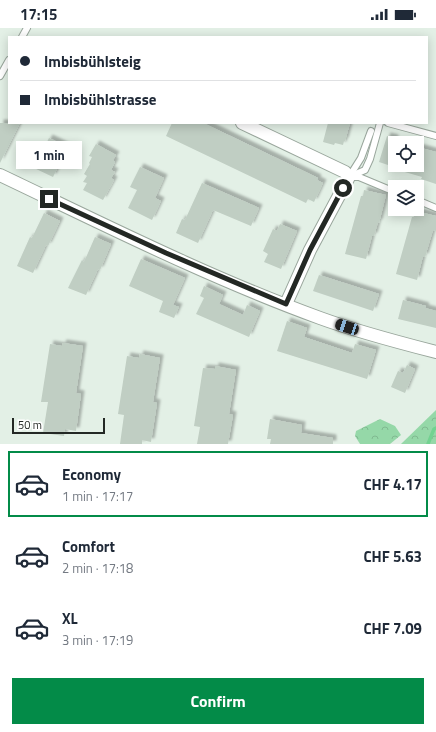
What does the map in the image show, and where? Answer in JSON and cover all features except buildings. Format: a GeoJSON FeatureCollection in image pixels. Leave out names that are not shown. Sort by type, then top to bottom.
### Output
{"type":"FeatureCollection","features":[{"type":"Feature","properties":{"kind":"street"},"geometry":{"type":"LineString","coordinates":[[244,124],[346,172],[349,177],[310,250],[286,304]]}},
{"type":"Feature","properties":{"kind":"street"},"geometry":{"type":"LineString","coordinates":[[0,176],[159,250],[320,318],[372,335],[436,352]]}},
{"type":"Feature","properties":{"kind":"lane"},"geometry":{"type":"LineString","coordinates":[[0,76],[8,62]]}},
{"type":"Feature","properties":{"kind":"lane"},"geometry":{"type":"LineString","coordinates":[[349,177],[365,170],[370,159],[380,124]]}},
{"type":"Feature","properties":{"kind":"lane"},"geometry":{"type":"LineString","coordinates":[[392,124],[436,136]]}},
{"type":"Feature","properties":{"kind":"lane"},"geometry":{"type":"LineString","coordinates":[[349,177],[361,158],[371,131]]}},
{"type":"Feature","properties":{"kind":"lane"},"geometry":{"type":"LineString","coordinates":[[349,177],[359,177],[388,189]]}},
{"type":"Feature","properties":{"kind":"lane"},"geometry":{"type":"LineString","coordinates":[[424,203],[436,208]]}},
{"type":"Feature","properties":{"kind":"green space"},"geometry":{"type":"Polygon","coordinates":[[[436,410],[436,444],[401,444],[436,410]]]}},
{"type":"Feature","properties":{"kind":"green space"},"geometry":{"type":"Polygon","coordinates":[[[380,419],[395,426],[401,435],[390,444],[360,444],[355,436],[356,431],[380,419]]]}},
{"type":"Feature","properties":{"kind":"waterway"},"geometry":{"type":"LineString","coordinates":[[428,444],[434,429],[436,428]]}},
{"type":"Feature","properties":{"kind":"route"},"geometry":{"type":"LineString","coordinates":[[49,199],[166,253],[286,304],[310,250],[343,188]]}}]}
